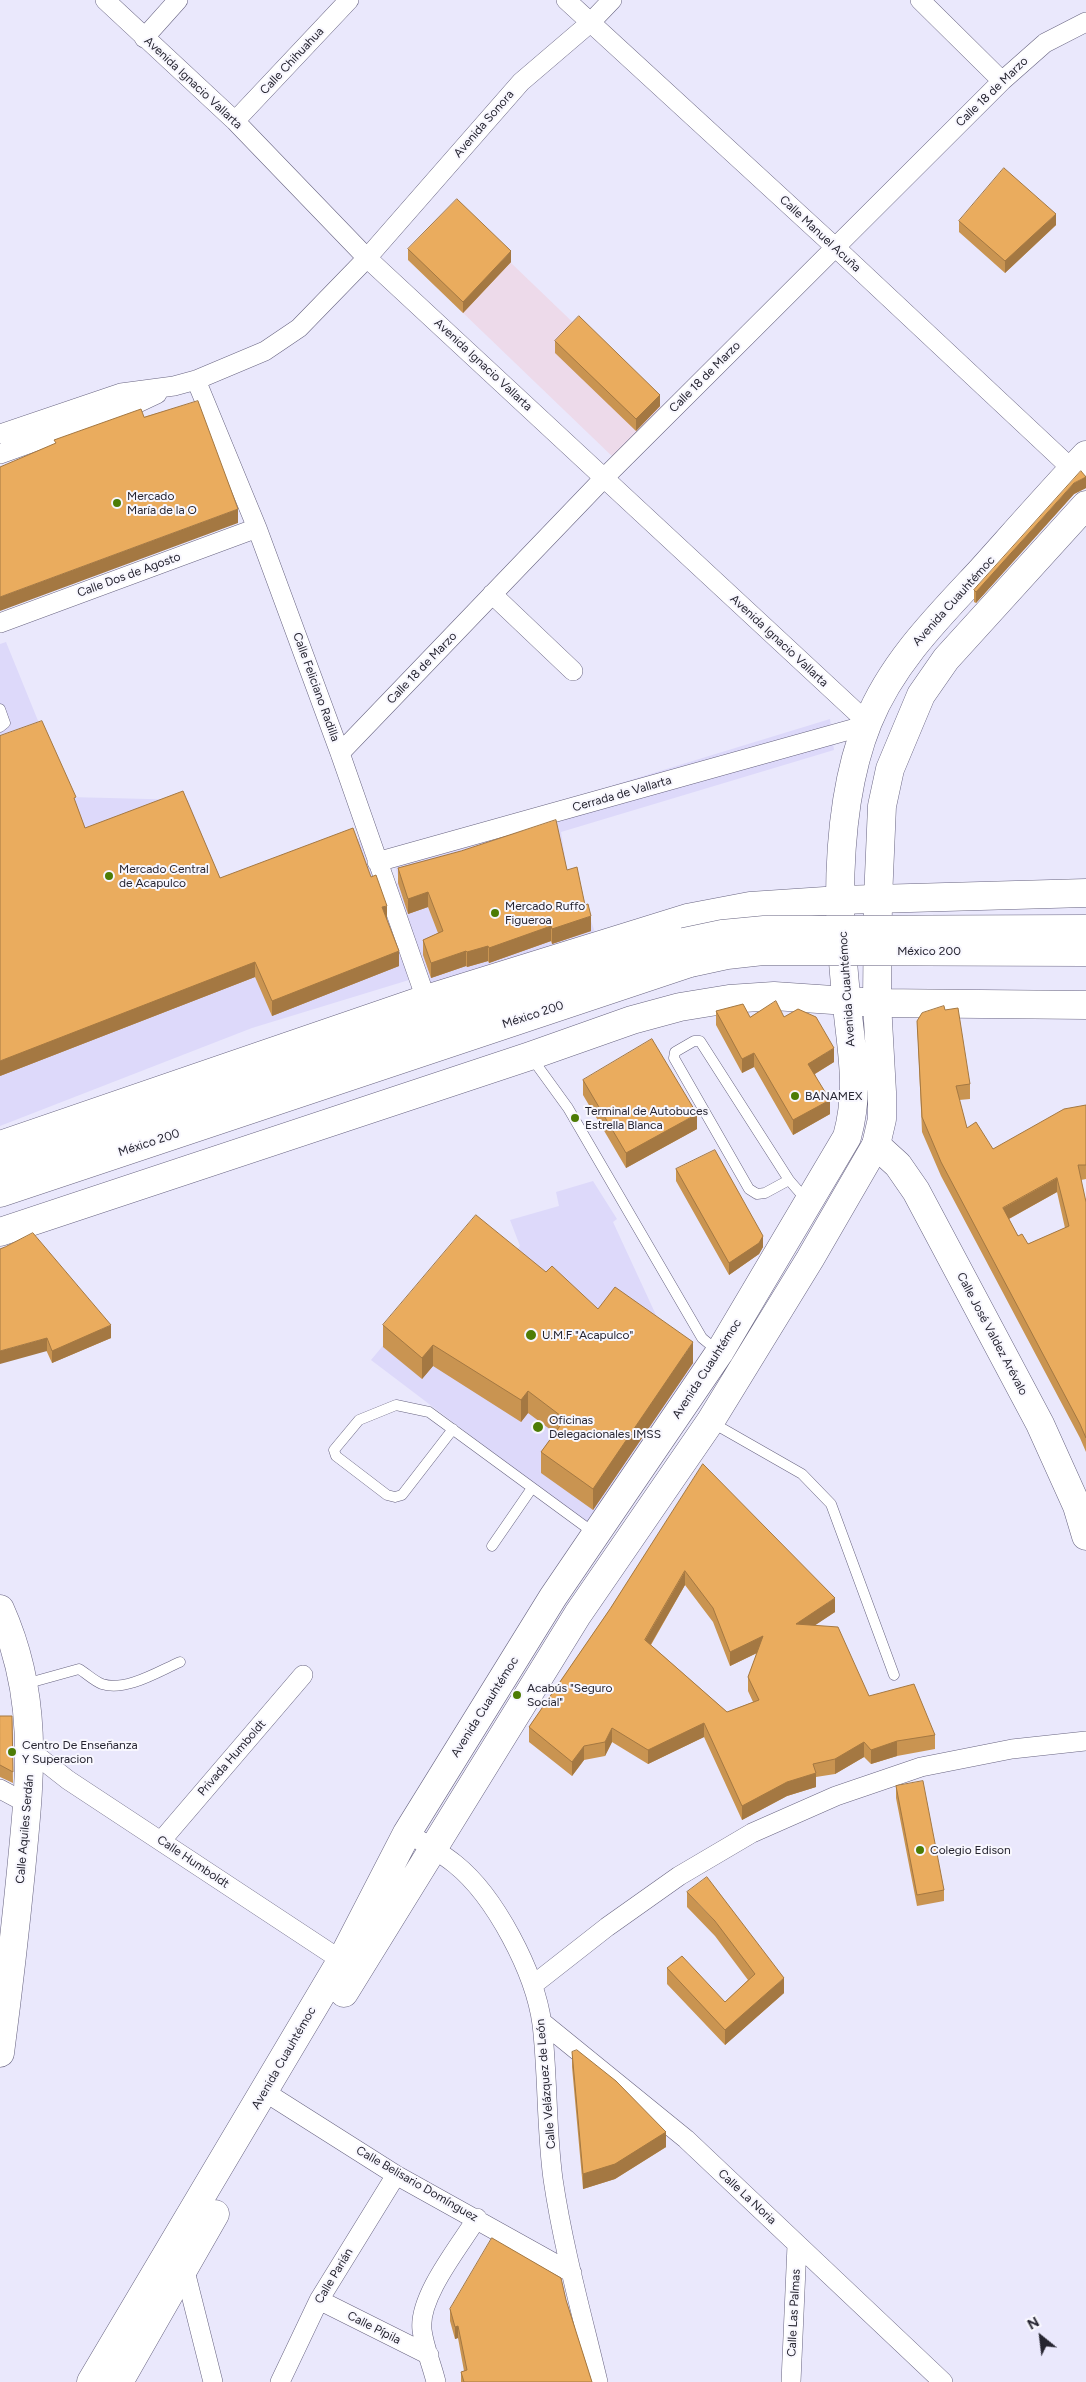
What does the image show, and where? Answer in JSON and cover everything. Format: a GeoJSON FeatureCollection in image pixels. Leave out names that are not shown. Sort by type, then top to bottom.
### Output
{"type":"FeatureCollection","features":[{"type":"Feature","properties":{"kind":"main road","name":"Avenida Cuauhtémoc"},"geometry":{"type":"LineString","coordinates":[[349,1966],[407,1833],[553,1597],[719,1353],[847,1137],[854,1112],[856,1090],[846,1002],[840,900],[846,807],[854,764],[867,724],[890,679],[916,641],[1079,462]]}},
{"type":"Feature","properties":{"kind":"main road","name":"Avenida Cuauhtémoc"},"geometry":{"type":"LineString","coordinates":[[119,2382],[176,2262],[349,1966],[432,1848],[578,1614],[710,1422],[810,1259],[876,1145],[882,1119],[877,1003],[878,899],[882,806],[890,769],[921,696],[946,659],[1086,505]]}},
{"type":"Feature","properties":{"kind":"main road"},"geometry":{"type":"LineString","coordinates":[[0,1145],[426,999],[687,918],[750,906],[840,900],[1086,893]]}},
{"type":"Feature","properties":{"kind":"main road","name":"México 200"},"geometry":{"type":"LineString","coordinates":[[0,1193],[687,953],[722,934],[764,930],[1086,929]]}},
{"type":"Feature","properties":{"kind":"main road","name":"México 200"},"geometry":{"type":"LineString","coordinates":[[0,1168],[687,953],[726,955],[763,951],[1086,952]]}},
{"type":"Feature","properties":{"kind":"main road"},"geometry":{"type":"LineString","coordinates":[[0,1232],[530,1056],[632,1020],[680,1007],[729,999],[774,996],[877,1003],[1086,1005]]}},
{"type":"Feature","properties":{"kind":"main road","name":"Calle José Valdez Arévalo"},"geometry":{"type":"LineString","coordinates":[[876,1145],[898,1165],[916,1190],[1040,1424],[1077,1506],[1086,1536]]}},
{"type":"Feature","properties":{"kind":"main road","name":"Calle Aquiles Serdán"},"geometry":{"type":"LineString","coordinates":[[0,1609],[19,1662],[28,1708],[31,1751],[28,1804],[6,1964],[0,2053]]}},
{"type":"Feature","properties":{"kind":"main road","name":"Avenida Cuauhtémoc"},"geometry":{"type":"LineString","coordinates":[[91,2382],[176,2262]]}},
{"type":"Feature","properties":{"kind":"street","name":"Avenida Ignacio Vallarta"},"geometry":{"type":"LineString","coordinates":[[106,0],[144,38],[235,121],[367,258],[867,724]]}},
{"type":"Feature","properties":{"kind":"street"},"geometry":{"type":"LineString","coordinates":[[144,38],[178,0]]}},
{"type":"Feature","properties":{"kind":"street","name":"Calle Chihuahua"},"geometry":{"type":"LineString","coordinates":[[235,121],[349,0]]}},
{"type":"Feature","properties":{"kind":"street","name":"Calle Manuel Acuña"},"geometry":{"type":"LineString","coordinates":[[566,0],[835,247],[1079,462]]}},
{"type":"Feature","properties":{"kind":"street","name":"Avenida Sonora"},"geometry":{"type":"LineString","coordinates":[[174,386],[196,380],[265,351],[298,328],[367,258],[521,82],[590,23],[612,0]]}},
{"type":"Feature","properties":{"kind":"street"},"geometry":{"type":"LineString","coordinates":[[920,0],[1002,81]]}},
{"type":"Feature","properties":{"kind":"street","name":"Calle 18 de Marzo"},"geometry":{"type":"LineString","coordinates":[[340,753],[604,478],[1002,81],[1045,43],[1086,22]]}},
{"type":"Feature","properties":{"kind":"street","name":"Calle Feliciano Radilla"},"geometry":{"type":"LineString","coordinates":[[196,380],[257,528],[340,753],[426,999]]}},
{"type":"Feature","properties":{"kind":"street"},"geometry":{"type":"LineString","coordinates":[[0,434],[120,393],[174,386]]}},
{"type":"Feature","properties":{"kind":"street"},"geometry":{"type":"LineString","coordinates":[[0,454],[123,410],[174,386]]}},
{"type":"Feature","properties":{"kind":"street","name":"Calle Dos de Agosto"},"geometry":{"type":"LineString","coordinates":[[0,623],[257,528]]}},
{"type":"Feature","properties":{"kind":"street"},"geometry":{"type":"LineString","coordinates":[[492,594],[573,670]]}},
{"type":"Feature","properties":{"kind":"street","name":"Cerrada de Vallarta"},"geometry":{"type":"LineString","coordinates":[[377,862],[867,724]]}},
{"type":"Feature","properties":{"kind":"street","name":"Privada Humboldt"},"geometry":{"type":"LineString","coordinates":[[161,1841],[303,1675]]}},
{"type":"Feature","properties":{"kind":"street"},"geometry":{"type":"LineString","coordinates":[[533,1985],[608,1927],[679,1876],[752,1833],[836,1796],[921,1767],[1012,1749],[1086,1741]]}},
{"type":"Feature","properties":{"kind":"street","name":"Calle Humboldt"},"geometry":{"type":"LineString","coordinates":[[31,1751],[68,1780],[349,1966]]}},
{"type":"Feature","properties":{"kind":"street"},"geometry":{"type":"LineString","coordinates":[[0,1789],[28,1804]]}},
{"type":"Feature","properties":{"kind":"street","name":"Calle Velázquez de León"},"geometry":{"type":"LineString","coordinates":[[407,1833],[456,1865],[481,1892],[523,1957],[533,1985],[542,2022],[553,2178],[572,2273],[598,2382]]}},
{"type":"Feature","properties":{"kind":"street","name":"Calle La Noria"},"geometry":{"type":"LineString","coordinates":[[542,2022],[686,2139],[943,2382]]}},
{"type":"Feature","properties":{"kind":"street","name":"Calle Belisario Domínguez"},"geometry":{"type":"LineString","coordinates":[[272,2097],[396,2175],[477,2218],[572,2273]]}},
{"type":"Feature","properties":{"kind":"street","name":"Calle Parián"},"geometry":{"type":"LineString","coordinates":[[280,2382],[319,2300],[396,2175]]}},
{"type":"Feature","properties":{"kind":"street"},"geometry":{"type":"LineString","coordinates":[[436,2382],[422,2330],[422,2313],[428,2297],[477,2218]]}},
{"type":"Feature","properties":{"kind":"street","name":"Calle Las Palmas"},"geometry":{"type":"LineString","coordinates":[[790,2382],[797,2245]]}},
{"type":"Feature","properties":{"kind":"street"},"geometry":{"type":"LineString","coordinates":[[176,2262],[213,2382]]}},
{"type":"Feature","properties":{"kind":"street","name":"Calle Pípila"},"geometry":{"type":"LineString","coordinates":[[319,2300],[429,2355]]}},
{"type":"Feature","properties":{"kind":"lane"},"geometry":{"type":"LineString","coordinates":[[0,709],[5,722],[0,727]]}},
{"type":"Feature","properties":{"kind":"lane"},"geometry":{"type":"LineString","coordinates":[[789,1180],[766,1193],[757,1194],[749,1190],[674,1058],[675,1052],[694,1041],[700,1041],[789,1180],[809,1202]]}},
{"type":"Feature","properties":{"kind":"lane"},"geometry":{"type":"LineString","coordinates":[[530,1056],[568,1108],[702,1338],[719,1353]]}},
{"type":"Feature","properties":{"kind":"lane"},"geometry":{"type":"LineString","coordinates":[[453,1429],[402,1495],[395,1498],[387,1495],[336,1456],[334,1450],[359,1420],[396,1405],[429,1412],[453,1429],[596,1535]]}},
{"type":"Feature","properties":{"kind":"lane"},"geometry":{"type":"LineString","coordinates":[[710,1422],[802,1474],[831,1504],[894,1675]]}},
{"type":"Feature","properties":{"kind":"lane"},"geometry":{"type":"LineString","coordinates":[[492,1546],[532,1488]]}},
{"type":"Feature","properties":{"kind":"lane"},"geometry":{"type":"LineString","coordinates":[[24,1685],[80,1669],[102,1684],[118,1685],[180,1662]]}},
{"type":"Feature","properties":{"kind":"shaded area"},"geometry":{"type":"Polygon","coordinates":[[[457,211],[664,410],[616,460],[408,260],[457,211]]]}},
{"type":"Feature","properties":{"kind":"shaded area","name":"Mercado Central de Acapulco"},"geometry":{"type":"Polygon","coordinates":[[[6,642],[69,797],[188,800],[223,886],[361,838],[409,980],[252,1028],[0,1126],[0,644],[6,642]]]}},
{"type":"Feature","properties":{"kind":"shaded area"},"geometry":{"type":"Polygon","coordinates":[[[830,719],[834,750],[561,832],[569,883],[578,881],[598,942],[429,993],[391,885],[536,841],[399,881],[392,853],[830,719]]]}},
{"type":"Feature","properties":{"kind":"shaded area","name":"U.M.F \"Acapulco\""},"geometry":{"type":"Polygon","coordinates":[[[593,1181],[617,1219],[613,1222],[656,1315],[684,1355],[704,1371],[594,1529],[371,1360],[479,1230],[507,1262],[520,1246],[510,1220],[559,1206],[556,1192],[593,1181]]]}},
{"type":"Feature","properties":{"kind":"building"},"geometry":{"type":"Polygon","coordinates":[[[1004,168],[1056,214],[1005,261],[959,221],[1004,168]]]}},
{"type":"Feature","properties":{"kind":"building"},"geometry":{"type":"Polygon","coordinates":[[[457,199],[511,251],[463,302],[408,249],[457,199]]]}},
{"type":"Feature","properties":{"kind":"building"},"geometry":{"type":"Polygon","coordinates":[[[579,316],[660,395],[636,419],[555,341],[579,316]]]}},
{"type":"Feature","properties":{"kind":"building","name":"Mercado María de la O"},"geometry":{"type":"Polygon","coordinates":[[[198,401],[238,509],[0,597],[0,467],[56,443],[54,440],[141,409],[144,417],[198,401]]]}},
{"type":"Feature","properties":{"kind":"building"},"geometry":{"type":"Polygon","coordinates":[[[1081,471],[1086,477],[1074,483],[976,592],[974,590],[1081,471]]]}},
{"type":"Feature","properties":{"kind":"building","name":"Mercado Central de Acapulco"},"geometry":{"type":"Polygon","coordinates":[[[42,721],[76,797],[74,798],[85,828],[183,791],[220,878],[353,828],[371,877],[376,875],[387,906],[382,907],[399,951],[272,1001],[255,962],[0,1061],[0,736],[42,721]]]}},
{"type":"Feature","properties":{"kind":"building","name":"Mercado Ruffo Figueroa"},"geometry":{"type":"Polygon","coordinates":[[[556,820],[567,870],[577,867],[585,905],[588,904],[591,916],[552,929],[551,926],[489,948],[488,946],[466,951],[431,963],[423,940],[443,931],[428,892],[408,899],[398,868],[461,851],[556,820]]]}},
{"type":"Feature","properties":{"kind":"building"},"geometry":{"type":"Polygon","coordinates":[[[776,1001],[784,1017],[798,1009],[816,1017],[834,1048],[808,1064],[830,1100],[793,1120],[754,1053],[742,1059],[716,1011],[743,1004],[750,1017],[776,1001]]]}},
{"type":"Feature","properties":{"kind":"building"},"geometry":{"type":"Polygon","coordinates":[[[944,1006],[945,1010],[958,1008],[970,1084],[956,1086],[967,1128],[976,1122],[993,1149],[1064,1109],[1086,1105],[1086,1165],[1078,1165],[1086,1202],[1086,1438],[941,1162],[922,1117],[917,1021],[922,1013],[944,1006]],[[1057,1178],[1003,1208],[1018,1236],[1022,1234],[1028,1244],[1069,1226],[1057,1178]]]}},
{"type":"Feature","properties":{"kind":"building"},"geometry":{"type":"Polygon","coordinates":[[[652,1039],[697,1114],[626,1153],[583,1080],[652,1039]]]}},
{"type":"Feature","properties":{"kind":"building"},"geometry":{"type":"Polygon","coordinates":[[[715,1150],[763,1236],[759,1243],[729,1263],[676,1169],[715,1150]]]}},
{"type":"Feature","properties":{"kind":"building"},"geometry":{"type":"Polygon","coordinates":[[[476,1215],[546,1272],[552,1266],[598,1309],[615,1287],[693,1342],[593,1489],[541,1452],[565,1419],[528,1391],[521,1400],[433,1345],[422,1358],[383,1325],[476,1215]]]}},
{"type":"Feature","properties":{"kind":"building"},"geometry":{"type":"Polygon","coordinates":[[[33,1233],[111,1325],[52,1351],[47,1338],[0,1351],[0,1249],[33,1233]]]}},
{"type":"Feature","properties":{"kind":"building"},"geometry":{"type":"Polygon","coordinates":[[[703,1464],[835,1598],[796,1624],[838,1627],[869,1696],[914,1684],[935,1735],[897,1741],[871,1750],[864,1742],[835,1759],[813,1764],[816,1773],[787,1782],[742,1806],[704,1723],[648,1750],[612,1728],[605,1742],[584,1746],[572,1762],[529,1727],[610,1609],[703,1464]],[[685,1571],[645,1640],[727,1712],[759,1700],[748,1677],[763,1636],[730,1652],[713,1608],[685,1571]]]}},
{"type":"Feature","properties":{"kind":"building"},"geometry":{"type":"Polygon","coordinates":[[[0,1716],[12,1716],[13,1772],[0,1765],[0,1716]]]}},
{"type":"Feature","properties":{"kind":"building","name":"Colegio Edison"},"geometry":{"type":"Polygon","coordinates":[[[923,1781],[944,1890],[917,1895],[896,1786],[923,1781]]]}},
{"type":"Feature","properties":{"kind":"building"},"geometry":{"type":"Polygon","coordinates":[[[707,1877],[784,1978],[725,2030],[667,1968],[682,1956],[725,2002],[755,1974],[715,1921],[687,1892],[707,1877]]]}},
{"type":"Feature","properties":{"kind":"building"},"geometry":{"type":"Polygon","coordinates":[[[577,2050],[616,2081],[666,2132],[615,2164],[583,2174],[572,2052],[577,2050]]]}},
{"type":"Feature","properties":{"kind":"building"},"geometry":{"type":"Polygon","coordinates":[[[492,2238],[561,2278],[592,2382],[464,2382],[461,2372],[467,2370],[458,2326],[455,2327],[450,2309],[492,2238]]]}},
{"type":"Feature","properties":{"kind":"place","name":"Mercado María de la O"},"geometry":{"type":"Point","coordinates":[117,503]}},
{"type":"Feature","properties":{"kind":"place","name":"Mercado Central de Acapulco"},"geometry":{"type":"Point","coordinates":[109,876]}},
{"type":"Feature","properties":{"kind":"place","name":"Mercado Ruffo Figueroa"},"geometry":{"type":"Point","coordinates":[495,913]}},
{"type":"Feature","properties":{"kind":"place","name":"BANAMEX"},"geometry":{"type":"Point","coordinates":[795,1096]}},
{"type":"Feature","properties":{"kind":"place","name":"Terminal de Autobuces Estrella Blanca"},"geometry":{"type":"Point","coordinates":[575,1118]}},
{"type":"Feature","properties":{"kind":"place","name":"U.M.F \"Acapulco\""},"geometry":{"type":"Point","coordinates":[531,1335]}},
{"type":"Feature","properties":{"kind":"place","name":"Oficinas Delegacionales IMSS"},"geometry":{"type":"Point","coordinates":[538,1427]}},
{"type":"Feature","properties":{"kind":"place","name":"Acabús \"Seguro Social\""},"geometry":{"type":"Point","coordinates":[517,1695]}},
{"type":"Feature","properties":{"kind":"place","name":"Centro De Enseñanza Y Superacion"},"geometry":{"type":"Point","coordinates":[12,1752]}},
{"type":"Feature","properties":{"kind":"place","name":"Colegio Edison"},"geometry":{"type":"Point","coordinates":[920,1850]}}]}
